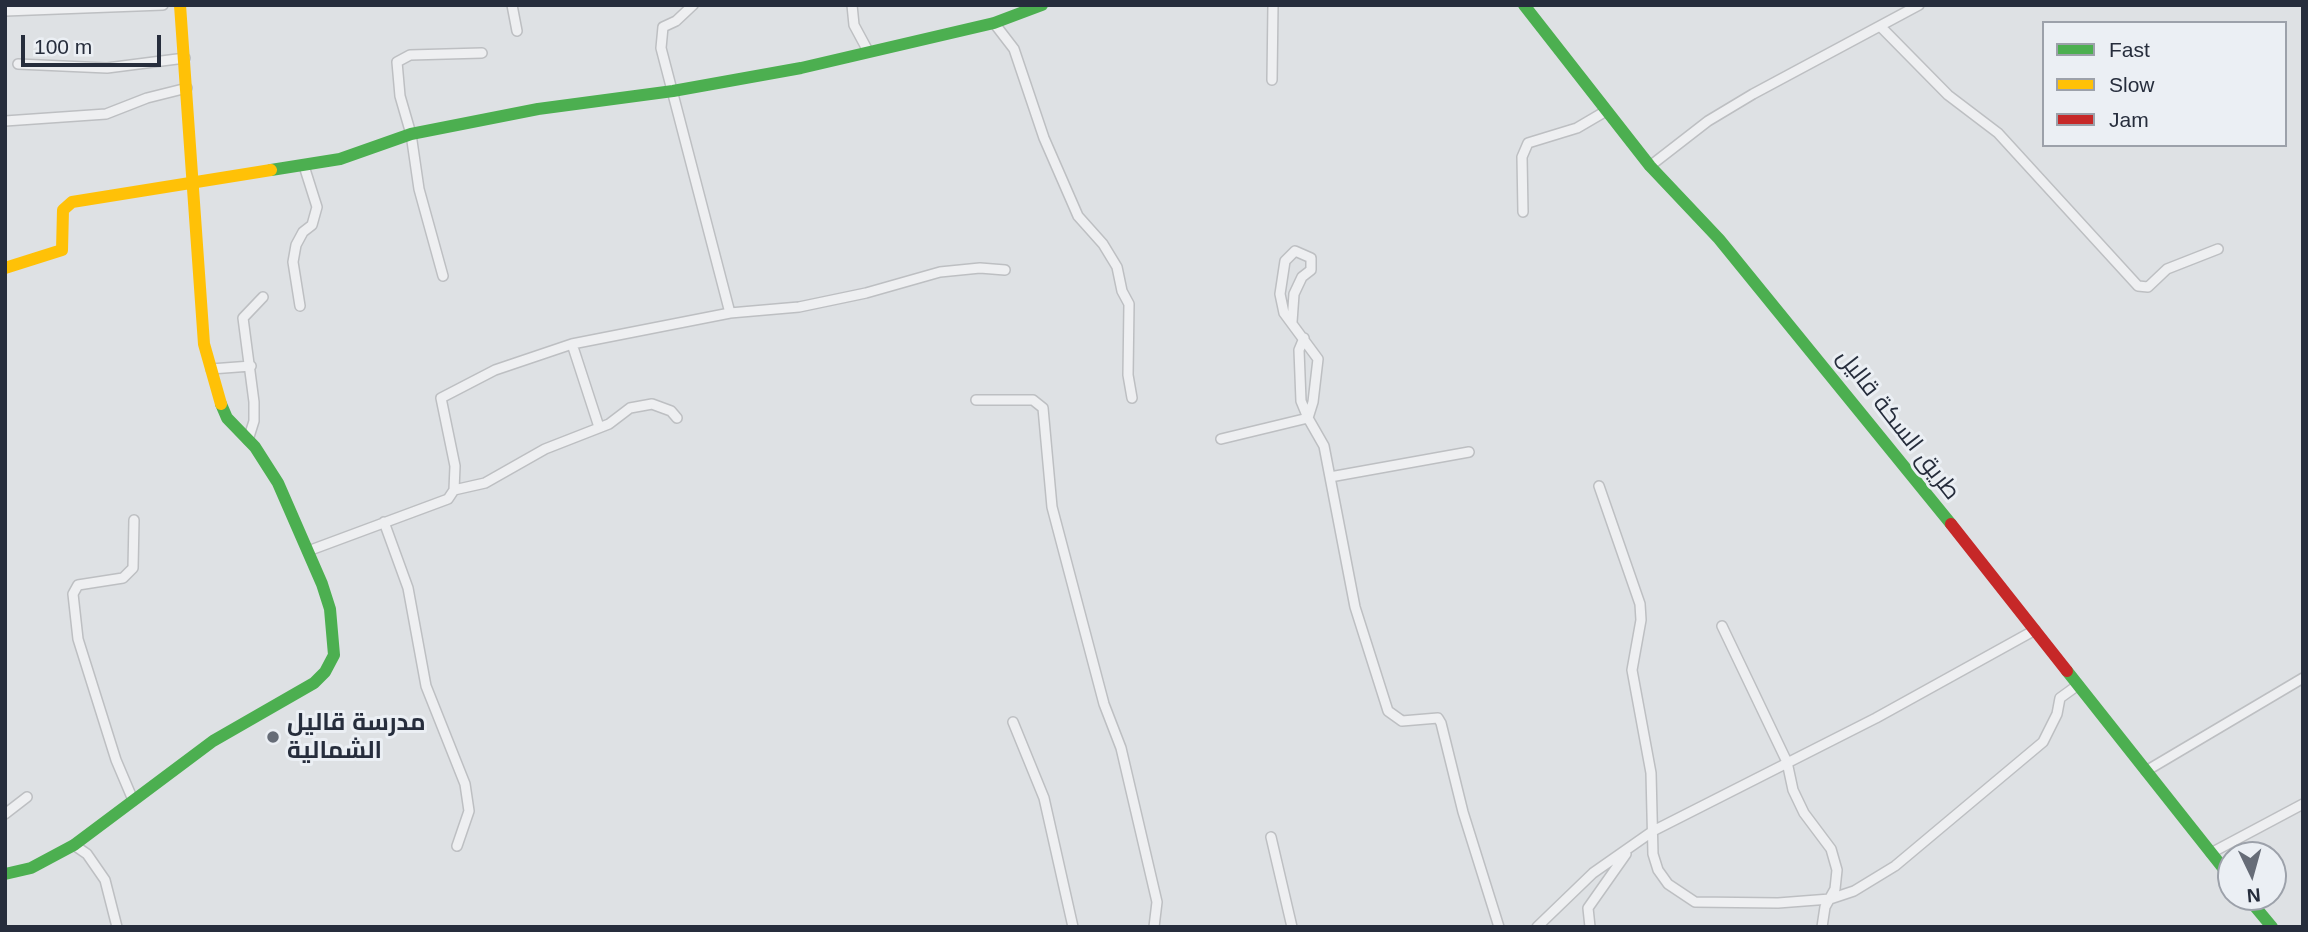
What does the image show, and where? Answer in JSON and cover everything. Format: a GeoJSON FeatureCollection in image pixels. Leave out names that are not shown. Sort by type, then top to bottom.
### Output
{"type":"FeatureCollection","features":[{"type":"Feature","properties":{"kind":"street"},"geometry":{"type":"LineString","coordinates":[[5,11],[163,5]]}},
{"type":"Feature","properties":{"kind":"street"},"geometry":{"type":"LineString","coordinates":[[5,874],[31,868],[74,845],[252,716],[314,683],[325,672],[334,655],[333,628],[322,584],[278,484],[248,440],[220,408],[200,302],[180,5]]}},
{"type":"Feature","properties":{"kind":"street"},"geometry":{"type":"LineString","coordinates":[[512,5],[517,31]]}},
{"type":"Feature","properties":{"kind":"street"},"geometry":{"type":"LineString","coordinates":[[693,5],[676,21],[663,27],[661,48],[730,313]]}},
{"type":"Feature","properties":{"kind":"street"},"geometry":{"type":"LineString","coordinates":[[852,5],[854,25],[868,51]]}},
{"type":"Feature","properties":{"kind":"street"},"geometry":{"type":"LineString","coordinates":[[5,268],[53,256],[62,250],[63,210],[67,203],[304,166],[373,150],[411,134],[585,100],[673,92],[994,23],[1042,5]]}},
{"type":"Feature","properties":{"kind":"street"},"geometry":{"type":"LineString","coordinates":[[1272,80],[1273,5]]}},
{"type":"Feature","properties":{"kind":"street","name":"طريق السكة قاليل"},"geometry":{"type":"LineString","coordinates":[[1524,5],[1650,166],[1728,249],[1866,416],[2217,860]]}},
{"type":"Feature","properties":{"kind":"street"},"geometry":{"type":"LineString","coordinates":[[1650,166],[1708,121],[1753,94],[1919,5]]}},
{"type":"Feature","properties":{"kind":"street"},"geometry":{"type":"LineString","coordinates":[[994,23],[1014,49],[1040,127],[1078,216],[1103,244],[1117,267],[1122,291],[1129,304],[1128,376],[1132,398]]}},
{"type":"Feature","properties":{"kind":"street"},"geometry":{"type":"LineString","coordinates":[[1880,26],[1948,96],[1998,133],[2138,286],[2148,286],[2167,269],[2218,249]]}},
{"type":"Feature","properties":{"kind":"street"},"geometry":{"type":"LineString","coordinates":[[443,276],[419,189],[411,134],[400,96],[397,62],[410,55],[482,53]]}},
{"type":"Feature","properties":{"kind":"street"},"geometry":{"type":"LineString","coordinates":[[18,64],[107,68],[185,58]]}},
{"type":"Feature","properties":{"kind":"street"},"geometry":{"type":"LineString","coordinates":[[5,121],[106,114],[147,98],[187,88]]}},
{"type":"Feature","properties":{"kind":"street"},"geometry":{"type":"LineString","coordinates":[[1523,212],[1522,157],[1528,143],[1577,128],[1606,111]]}},
{"type":"Feature","properties":{"kind":"street"},"geometry":{"type":"LineString","coordinates":[[300,306],[293,262],[296,245],[303,232],[312,225],[317,207],[304,166]]}},
{"type":"Feature","properties":{"kind":"street"},"geometry":{"type":"LineString","coordinates":[[1292,323],[1294,294],[1302,277],[1311,270],[1311,258],[1295,251],[1285,261],[1280,294],[1284,313],[1318,359],[1314,402],[1308,418]]}},
{"type":"Feature","properties":{"kind":"street"},"geometry":{"type":"LineString","coordinates":[[454,490],[455,466],[441,402],[443,394],[495,370],[572,344],[730,313],[799,307],[866,293],[940,271],[980,268],[1005,270]]}},
{"type":"Feature","properties":{"kind":"street"},"geometry":{"type":"LineString","coordinates":[[248,440],[254,421],[251,366],[243,318],[262,297]]}},
{"type":"Feature","properties":{"kind":"street"},"geometry":{"type":"LineString","coordinates":[[1304,338],[1299,350],[1301,401],[1324,446],[1349,582],[1383,699],[1393,717],[1402,721],[1438,718],[1441,723],[1463,812],[1499,927]]}},
{"type":"Feature","properties":{"kind":"street"},"geometry":{"type":"LineString","coordinates":[[572,344],[599,427]]}},
{"type":"Feature","properties":{"kind":"street"},"geometry":{"type":"LineString","coordinates":[[1301,371],[1318,359]]}},
{"type":"Feature","properties":{"kind":"street"},"geometry":{"type":"LineString","coordinates":[[211,369],[251,366]]}},
{"type":"Feature","properties":{"kind":"street"},"geometry":{"type":"LineString","coordinates":[[975,400],[1033,400],[1044,408],[1052,507],[1104,704],[1121,748],[1157,902],[1154,927]]}},
{"type":"Feature","properties":{"kind":"street"},"geometry":{"type":"LineString","coordinates":[[308,551],[443,502],[454,490],[485,483],[545,449],[599,427],[641,405],[663,406],[677,418]]}},
{"type":"Feature","properties":{"kind":"street"},"geometry":{"type":"LineString","coordinates":[[1221,439],[1308,418]]}},
{"type":"Feature","properties":{"kind":"street"},"geometry":{"type":"LineString","coordinates":[[1330,477],[1469,452]]}},
{"type":"Feature","properties":{"kind":"street"},"geometry":{"type":"LineString","coordinates":[[1599,486],[1640,604],[1642,620],[1632,670],[1651,773],[1653,855],[1658,870],[1680,895],[1695,902],[1778,903],[1830,899],[1854,891],[1895,866],[2043,742],[2054,721],[2060,698],[2078,685]]}},
{"type":"Feature","properties":{"kind":"street"},"geometry":{"type":"LineString","coordinates":[[133,800],[116,760],[114,746],[78,639],[73,594],[78,585],[122,578],[133,568],[134,520]]}},
{"type":"Feature","properties":{"kind":"street"},"geometry":{"type":"LineString","coordinates":[[384,522],[408,588],[425,686],[465,783],[469,811],[457,846]]}},
{"type":"Feature","properties":{"kind":"street"},"geometry":{"type":"LineString","coordinates":[[1722,626],[1787,762],[1793,790],[1804,813],[1831,849],[1837,870],[1830,899],[1821,919],[1822,927]]}},
{"type":"Feature","properties":{"kind":"street"},"geometry":{"type":"LineString","coordinates":[[1537,927],[1593,873],[1653,831],[1876,718],[2035,630]]}},
{"type":"Feature","properties":{"kind":"street"},"geometry":{"type":"LineString","coordinates":[[2146,771],[2303,678]]}},
{"type":"Feature","properties":{"kind":"street"},"geometry":{"type":"LineString","coordinates":[[1013,722],[1044,798],[1073,927]]}},
{"type":"Feature","properties":{"kind":"street"},"geometry":{"type":"LineString","coordinates":[[5,814],[27,797]]}},
{"type":"Feature","properties":{"kind":"street"},"geometry":{"type":"LineString","coordinates":[[2211,853],[2303,804]]}},
{"type":"Feature","properties":{"kind":"street"},"geometry":{"type":"LineString","coordinates":[[1271,836],[1292,927]]}},
{"type":"Feature","properties":{"kind":"street"},"geometry":{"type":"LineString","coordinates":[[1590,927],[1588,908],[1634,844]]}},
{"type":"Feature","properties":{"kind":"street"},"geometry":{"type":"LineString","coordinates":[[74,845],[87,854],[105,880],[117,927]]}},
{"type":"Feature","properties":{"kind":"street"},"geometry":{"type":"LineString","coordinates":[[2259,911],[2272,927]]}},
{"type":"Feature","properties":{"kind":"traffic: fast"},"geometry":{"type":"LineString","coordinates":[[271,170],[340,159],[411,134],[538,109],[673,91],[801,68],[994,23],[1042,5]]}},
{"type":"Feature","properties":{"kind":"traffic: fast"},"geometry":{"type":"LineString","coordinates":[[1524,5],[1650,166],[1719,239],[1951,524]]}},
{"type":"Feature","properties":{"kind":"traffic: fast"},"geometry":{"type":"LineString","coordinates":[[5,874],[31,868],[74,845],[213,741],[314,683],[325,672],[334,655],[330,609],[322,584],[278,483],[255,447],[227,418],[221,404]]}},
{"type":"Feature","properties":{"kind":"traffic: fast"},"geometry":{"type":"LineString","coordinates":[[2067,671],[2217,860]]}},
{"type":"Feature","properties":{"kind":"traffic: fast"},"geometry":{"type":"LineString","coordinates":[[2259,911],[2272,927]]}},
{"type":"Feature","properties":{"kind":"traffic: slow"},"geometry":{"type":"LineString","coordinates":[[180,5],[204,344],[221,404]]}},
{"type":"Feature","properties":{"kind":"traffic: slow"},"geometry":{"type":"LineString","coordinates":[[5,268],[62,250],[63,210],[72,202],[271,170]]}},
{"type":"Feature","properties":{"kind":"traffic: jam"},"geometry":{"type":"LineString","coordinates":[[1951,524],[2067,671]]}},
{"type":"Feature","properties":{"kind":"place","name":"مدرسة قاليل الشمالية"},"geometry":{"type":"Point","coordinates":[273,737]}}]}
